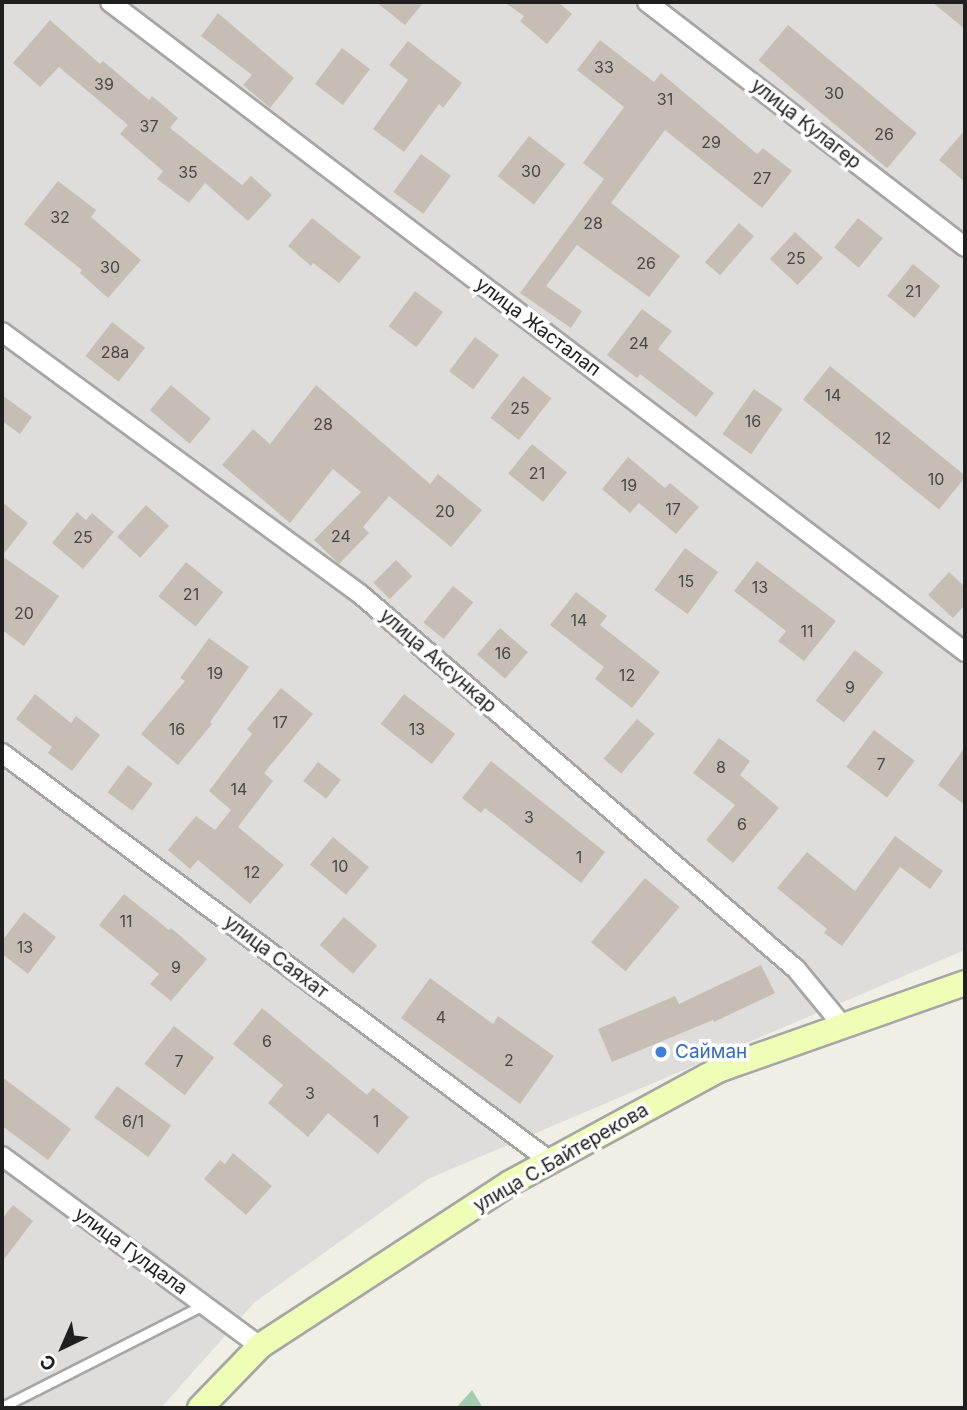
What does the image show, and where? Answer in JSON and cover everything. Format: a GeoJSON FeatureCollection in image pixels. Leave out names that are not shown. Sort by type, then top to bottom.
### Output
{"type":"FeatureCollection","features":[{"type":"Feature","properties":{"kind":"main road","name":"улица С.Байтерекова"},"geometry":{"type":"LineString","coordinates":[[200,1408],[260,1346],[510,1183],[718,1070],[965,983]]}},
{"type":"Feature","properties":{"kind":"street","name":"улица Жасталап"},"geometry":{"type":"LineString","coordinates":[[110,2],[965,652]]}},
{"type":"Feature","properties":{"kind":"street","name":"улица Кулагер"},"geometry":{"type":"LineString","coordinates":[[647,2],[965,247]]}},
{"type":"Feature","properties":{"kind":"street","name":"улица Аксункар"},"geometry":{"type":"LineString","coordinates":[[2,332],[360,594],[796,969],[843,1026]]}},
{"type":"Feature","properties":{"kind":"street","name":"улица Саяхат"},"geometry":{"type":"LineString","coordinates":[[2,753],[550,1161]]}},
{"type":"Feature","properties":{"kind":"street","name":"улица Гулдала"},"geometry":{"type":"LineString","coordinates":[[2,1156],[260,1346]]}},
{"type":"Feature","properties":{"kind":"lane"},"geometry":{"type":"LineString","coordinates":[[2,1408],[204,1305]]}},
{"type":"Feature","properties":{"kind":"shaded area"},"geometry":{"type":"Polygon","coordinates":[[[2,2],[965,2],[965,950],[428,1179],[255,1302],[161,1408],[2,1408],[2,2]]]}},
{"type":"Feature","properties":{"kind":"green space"},"geometry":{"type":"Polygon","coordinates":[[[472,1390],[483,1408],[456,1408],[472,1390]]]}},
{"type":"Feature","properties":{"kind":"building"},"geometry":{"type":"Polygon","coordinates":[[[376,2],[424,2],[405,25],[376,2]]]}},
{"type":"Feature","properties":{"kind":"building"},"geometry":{"type":"Polygon","coordinates":[[[504,2],[558,2],[572,14],[547,44],[520,21],[524,16],[504,2]]]}},
{"type":"Feature","properties":{"kind":"building"},"geometry":{"type":"Polygon","coordinates":[[[932,2],[965,2],[965,29],[932,2]]]}},
{"type":"Feature","properties":{"kind":"building"},"geometry":{"type":"Polygon","coordinates":[[[218,13],[294,78],[270,108],[243,85],[252,75],[201,36],[218,13]]]}},
{"type":"Feature","properties":{"kind":"building"},"geometry":{"type":"Polygon","coordinates":[[[50,20],[100,64],[103,61],[149,100],[152,96],[178,118],[170,128],[242,185],[251,176],[272,195],[248,221],[205,183],[189,203],[157,179],[163,171],[120,134],[128,125],[59,67],[40,87],[13,63],[50,20]]]}},
{"type":"Feature","properties":{"kind":"building"},"geometry":{"type":"Polygon","coordinates":[[[788,25],[917,133],[887,168],[758,60],[788,25]]]}},
{"type":"Feature","properties":{"kind":"building"},"geometry":{"type":"Polygon","coordinates":[[[600,40],[654,82],[661,73],[757,154],[763,148],[792,171],[762,208],[665,130],[611,203],[680,256],[649,297],[577,245],[546,286],[582,311],[571,328],[520,293],[604,179],[583,163],[624,107],[577,70],[600,40]]]}},
{"type":"Feature","properties":{"kind":"building"},"geometry":{"type":"Polygon","coordinates":[[[408,41],[462,83],[443,108],[439,104],[404,152],[373,129],[408,80],[389,65],[408,41]]]}},
{"type":"Feature","properties":{"kind":"building"},"geometry":{"type":"Polygon","coordinates":[[[342,48],[370,69],[343,105],[315,84],[342,48]]]}},
{"type":"Feature","properties":{"kind":"building"},"geometry":{"type":"Polygon","coordinates":[[[965,130],[965,182],[939,160],[965,130]]]}},
{"type":"Feature","properties":{"kind":"building"},"geometry":{"type":"Polygon","coordinates":[[[529,136],[565,164],[534,205],[498,176],[529,136]]]}},
{"type":"Feature","properties":{"kind":"building"},"geometry":{"type":"Polygon","coordinates":[[[421,154],[451,176],[423,214],[393,192],[421,154]]]}},
{"type":"Feature","properties":{"kind":"building"},"geometry":{"type":"Polygon","coordinates":[[[58,181],[96,210],[91,217],[141,260],[108,298],[80,273],[82,270],[24,224],[58,181]]]}},
{"type":"Feature","properties":{"kind":"building"},"geometry":{"type":"Polygon","coordinates":[[[312,218],[361,257],[339,283],[313,263],[311,266],[288,246],[312,218]]]}},
{"type":"Feature","properties":{"kind":"building"},"geometry":{"type":"Polygon","coordinates":[[[858,218],[883,238],[859,268],[834,248],[858,218]]]}},
{"type":"Feature","properties":{"kind":"building"},"geometry":{"type":"Polygon","coordinates":[[[739,223],[754,236],[720,275],[705,262],[739,223]]]}},
{"type":"Feature","properties":{"kind":"building"},"geometry":{"type":"Polygon","coordinates":[[[795,232],[823,258],[798,285],[770,259],[795,232]]]}},
{"type":"Feature","properties":{"kind":"building"},"geometry":{"type":"Polygon","coordinates":[[[913,264],[940,286],[914,318],[887,296],[913,264]]]}},
{"type":"Feature","properties":{"kind":"building"},"geometry":{"type":"Polygon","coordinates":[[[415,291],[443,312],[416,347],[389,326],[415,291]]]}},
{"type":"Feature","properties":{"kind":"building"},"geometry":{"type":"Polygon","coordinates":[[[642,309],[672,331],[658,349],[714,393],[696,417],[640,374],[637,378],[607,355],[642,309]]]}},
{"type":"Feature","properties":{"kind":"building"},"geometry":{"type":"Polygon","coordinates":[[[112,322],[145,348],[119,382],[86,356],[112,322]]]}},
{"type":"Feature","properties":{"kind":"building"},"geometry":{"type":"Polygon","coordinates":[[[475,337],[499,355],[473,389],[449,371],[475,337]]]}},
{"type":"Feature","properties":{"kind":"building"},"geometry":{"type":"Polygon","coordinates":[[[830,366],[965,475],[939,510],[803,399],[830,366]]]}},
{"type":"Feature","properties":{"kind":"building"},"geometry":{"type":"Polygon","coordinates":[[[523,376],[551,398],[519,440],[490,418],[523,376]]]}},
{"type":"Feature","properties":{"kind":"building"},"geometry":{"type":"Polygon","coordinates":[[[171,385],[211,418],[190,444],[150,410],[171,385]]]}},
{"type":"Feature","properties":{"kind":"building"},"geometry":{"type":"Polygon","coordinates":[[[316,385],[430,484],[438,474],[482,510],[451,547],[389,496],[363,527],[369,533],[339,564],[314,540],[361,492],[333,469],[290,523],[222,465],[253,429],[270,444],[316,385]]]}},
{"type":"Feature","properties":{"kind":"building"},"geometry":{"type":"Polygon","coordinates":[[[754,389],[783,409],[751,454],[722,434],[754,389]]]}},
{"type":"Feature","properties":{"kind":"building"},"geometry":{"type":"Polygon","coordinates":[[[2,395],[32,417],[20,434],[2,421],[2,395]]]}},
{"type":"Feature","properties":{"kind":"building"},"geometry":{"type":"Polygon","coordinates":[[[532,444],[567,472],[543,502],[508,474],[532,444]]]}},
{"type":"Feature","properties":{"kind":"building"},"geometry":{"type":"Polygon","coordinates":[[[628,457],[665,488],[670,483],[699,507],[676,534],[639,503],[630,513],[602,489],[628,457]]]}},
{"type":"Feature","properties":{"kind":"building"},"geometry":{"type":"Polygon","coordinates":[[[2,502],[28,523],[2,556],[2,502]]]}},
{"type":"Feature","properties":{"kind":"building"},"geometry":{"type":"Polygon","coordinates":[[[146,505],[169,526],[140,558],[117,537],[146,505]]]}},
{"type":"Feature","properties":{"kind":"building"},"geometry":{"type":"Polygon","coordinates":[[[77,512],[86,520],[92,513],[114,532],[83,569],[52,543],[77,512]]]}},
{"type":"Feature","properties":{"kind":"building"},"geometry":{"type":"Polygon","coordinates":[[[685,548],[718,572],[688,614],[654,590],[685,548]]]}},
{"type":"Feature","properties":{"kind":"building"},"geometry":{"type":"Polygon","coordinates":[[[2,556],[59,596],[24,646],[2,630],[2,556]]]}},
{"type":"Feature","properties":{"kind":"building"},"geometry":{"type":"Polygon","coordinates":[[[396,560],[412,576],[390,599],[373,583],[396,560]]]}},
{"type":"Feature","properties":{"kind":"building"},"geometry":{"type":"Polygon","coordinates":[[[757,561],[836,621],[804,661],[778,641],[786,631],[734,591],[757,561]]]}},
{"type":"Feature","properties":{"kind":"building"},"geometry":{"type":"Polygon","coordinates":[[[186,562],[223,592],[196,626],[158,596],[186,562]]]}},
{"type":"Feature","properties":{"kind":"building"},"geometry":{"type":"Polygon","coordinates":[[[949,572],[965,587],[965,605],[953,618],[928,595],[949,572]]]}},
{"type":"Feature","properties":{"kind":"building"},"geometry":{"type":"Polygon","coordinates":[[[453,586],[473,602],[444,639],[423,623],[453,586]]]}},
{"type":"Feature","properties":{"kind":"building"},"geometry":{"type":"Polygon","coordinates":[[[576,592],[607,616],[600,625],[660,672],[632,708],[595,679],[604,667],[550,625],[576,592]]]}},
{"type":"Feature","properties":{"kind":"building"},"geometry":{"type":"Polygon","coordinates":[[[500,628],[528,652],[505,679],[477,654],[500,628]]]}},
{"type":"Feature","properties":{"kind":"building"},"geometry":{"type":"Polygon","coordinates":[[[209,638],[249,667],[210,722],[212,724],[178,765],[141,734],[185,681],[180,678],[209,638]]]}},
{"type":"Feature","properties":{"kind":"building"},"geometry":{"type":"Polygon","coordinates":[[[855,650],[883,672],[844,723],[816,700],[855,650]]]}},
{"type":"Feature","properties":{"kind":"building"},"geometry":{"type":"Polygon","coordinates":[[[281,688],[313,714],[264,773],[273,781],[238,827],[284,865],[250,904],[198,860],[190,869],[168,850],[196,816],[215,830],[231,810],[209,791],[252,734],[247,729],[281,688]]]}},
{"type":"Feature","properties":{"kind":"building"},"geometry":{"type":"Polygon","coordinates":[[[35,694],[71,723],[76,716],[100,735],[72,771],[48,753],[52,747],[16,719],[35,694]]]}},
{"type":"Feature","properties":{"kind":"building"},"geometry":{"type":"Polygon","coordinates":[[[404,694],[455,734],[432,764],[381,724],[404,694]]]}},
{"type":"Feature","properties":{"kind":"building"},"geometry":{"type":"Polygon","coordinates":[[[637,719],[655,734],[621,774],[604,759],[637,719]]]}},
{"type":"Feature","properties":{"kind":"building"},"geometry":{"type":"Polygon","coordinates":[[[874,730],[915,761],[887,797],[846,767],[874,730]]]}},
{"type":"Feature","properties":{"kind":"building"},"geometry":{"type":"Polygon","coordinates":[[[719,738],[750,761],[740,775],[779,808],[733,863],[706,840],[735,805],[693,773],[719,738]]]}},
{"type":"Feature","properties":{"kind":"building"},"geometry":{"type":"Polygon","coordinates":[[[965,747],[965,805],[938,785],[965,747]]]}},
{"type":"Feature","properties":{"kind":"building"},"geometry":{"type":"Polygon","coordinates":[[[491,761],[605,852],[581,883],[485,808],[481,813],[462,798],[491,761]]]}},
{"type":"Feature","properties":{"kind":"building"},"geometry":{"type":"Polygon","coordinates":[[[318,762],[341,780],[326,799],[303,781],[318,762]]]}},
{"type":"Feature","properties":{"kind":"building"},"geometry":{"type":"Polygon","coordinates":[[[128,765],[153,784],[132,811],[108,792],[128,765]]]}},
{"type":"Feature","properties":{"kind":"building"},"geometry":{"type":"Polygon","coordinates":[[[895,836],[943,871],[930,889],[900,867],[842,946],[824,933],[827,929],[777,888],[807,852],[855,891],[895,836]]]}},
{"type":"Feature","properties":{"kind":"building"},"geometry":{"type":"Polygon","coordinates":[[[333,837],[369,867],[346,895],[310,865],[333,837]]]}},
{"type":"Feature","properties":{"kind":"building"},"geometry":{"type":"Polygon","coordinates":[[[645,878],[679,907],[625,971],[591,942],[645,878]]]}},
{"type":"Feature","properties":{"kind":"building"},"geometry":{"type":"Polygon","coordinates":[[[124,894],[169,930],[171,928],[207,959],[171,1001],[150,984],[159,974],[99,925],[124,894]]]}},
{"type":"Feature","properties":{"kind":"building"},"geometry":{"type":"Polygon","coordinates":[[[24,912],[56,937],[28,974],[2,954],[2,941],[24,912]]]}},
{"type":"Feature","properties":{"kind":"building"},"geometry":{"type":"Polygon","coordinates":[[[344,917],[377,946],[353,974],[320,945],[344,917]]]}},
{"type":"Feature","properties":{"kind":"building"},"geometry":{"type":"Polygon","coordinates":[[[761,965],[775,993],[714,1022],[713,1020],[612,1062],[598,1029],[675,996],[679,1004],[761,965]]]}},
{"type":"Feature","properties":{"kind":"building"},"geometry":{"type":"Polygon","coordinates":[[[430,978],[493,1024],[498,1016],[554,1056],[520,1104],[401,1018],[430,978]]]}},
{"type":"Feature","properties":{"kind":"building"},"geometry":{"type":"Polygon","coordinates":[[[262,1008],[367,1095],[373,1088],[409,1117],[378,1154],[328,1113],[308,1137],[268,1103],[283,1085],[233,1044],[262,1008]]]}},
{"type":"Feature","properties":{"kind":"building"},"geometry":{"type":"Polygon","coordinates":[[[174,1026],[214,1057],[185,1095],[144,1064],[174,1026]]]}},
{"type":"Feature","properties":{"kind":"building"},"geometry":{"type":"Polygon","coordinates":[[[2,1077],[71,1129],[48,1160],[2,1126],[2,1077]]]}},
{"type":"Feature","properties":{"kind":"building"},"geometry":{"type":"Polygon","coordinates":[[[117,1086],[171,1125],[148,1157],[94,1118],[117,1086]]]}},
{"type":"Feature","properties":{"kind":"building"},"geometry":{"type":"Polygon","coordinates":[[[233,1153],[272,1186],[246,1215],[204,1179],[220,1160],[225,1164],[233,1153]]]}},
{"type":"Feature","properties":{"kind":"building"},"geometry":{"type":"Polygon","coordinates":[[[13,1205],[33,1221],[2,1262],[2,1219],[13,1205]]]}},
{"type":"Feature","properties":{"kind":"place","name":"Сайман"},"geometry":{"type":"Point","coordinates":[661,1052]}}]}
